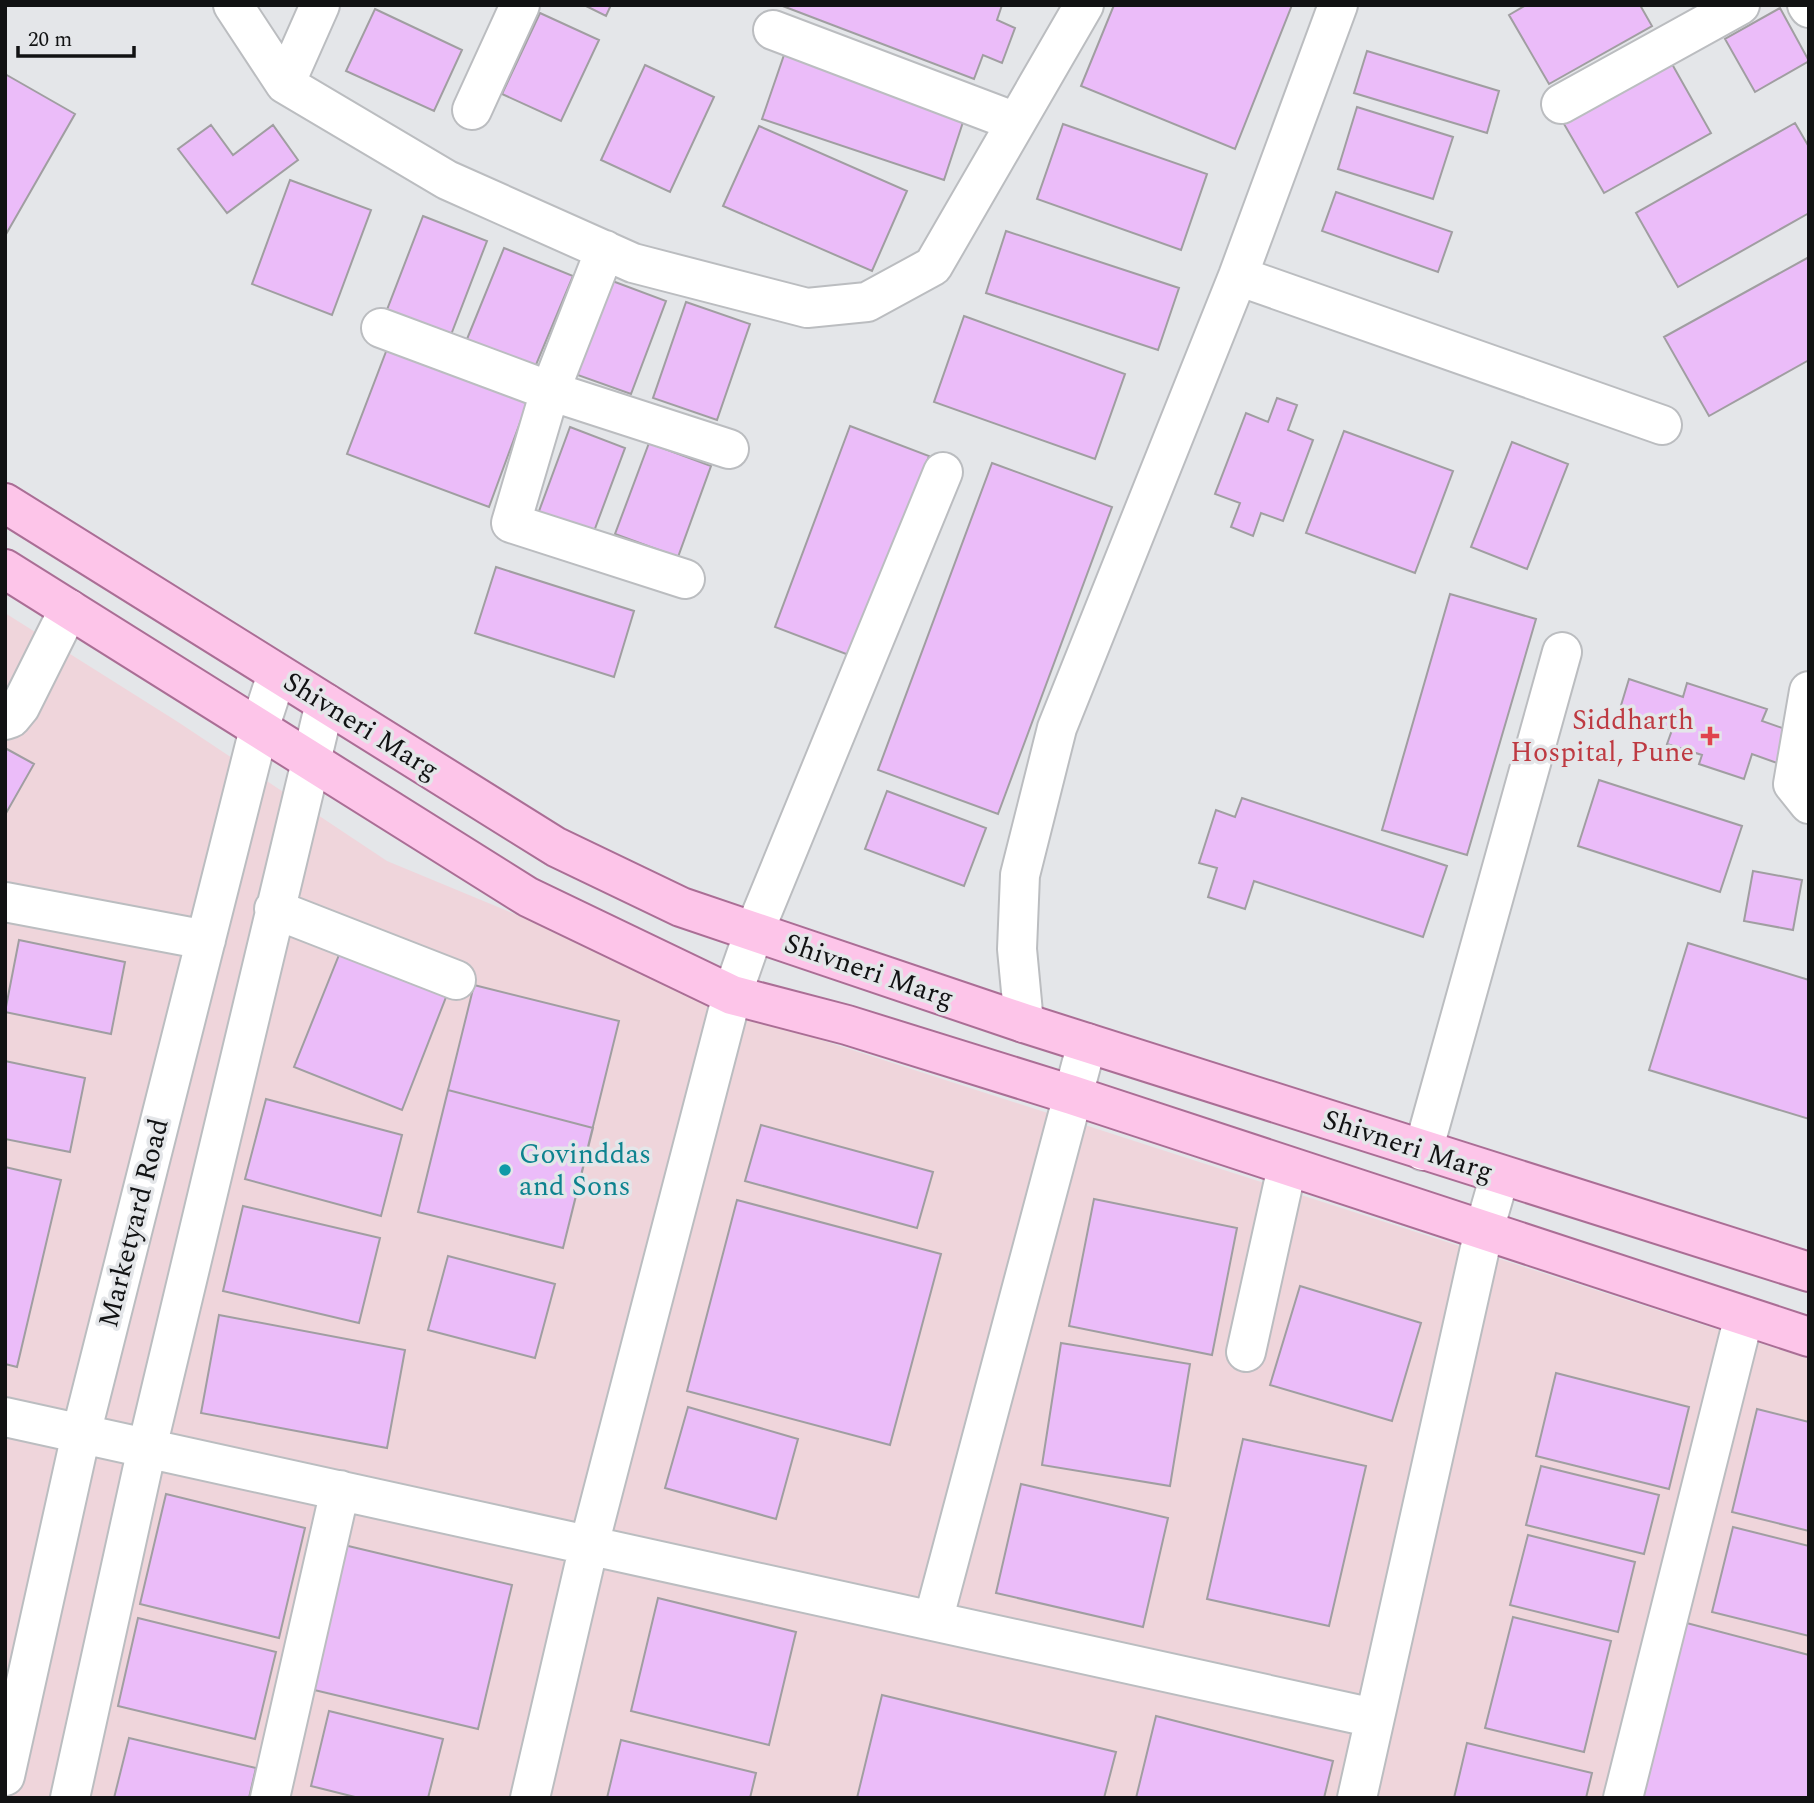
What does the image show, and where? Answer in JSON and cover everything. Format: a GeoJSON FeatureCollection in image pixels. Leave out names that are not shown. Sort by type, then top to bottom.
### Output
{"type":"FeatureCollection","features":[{"type":"Feature","properties":{"kind":"main road","name":"Shivneri Marg"},"geometry":{"type":"LineString","coordinates":[[5,503],[556,847],[681,907],[1024,1023],[1809,1272]]}},
{"type":"Feature","properties":{"kind":"main road","name":"Shivneri Marg"},"geometry":{"type":"LineString","coordinates":[[5,569],[528,897],[732,995],[847,1025],[1072,1095],[1809,1337]]}},
{"type":"Feature","properties":{"kind":"street"},"geometry":{"type":"LineString","coordinates":[[233,5],[285,84],[447,180],[633,263],[807,308],[867,302],[933,266],[1084,5]]}},
{"type":"Feature","properties":{"kind":"street"},"geometry":{"type":"LineString","coordinates":[[285,84],[320,5]]}},
{"type":"Feature","properties":{"kind":"street"},"geometry":{"type":"LineString","coordinates":[[472,110],[520,5]]}},
{"type":"Feature","properties":{"kind":"street"},"geometry":{"type":"LineString","coordinates":[[1024,1023],[1017,949],[1020,875],[1056,728],[1238,276],[1338,5]]}},
{"type":"Feature","properties":{"kind":"street"},"geometry":{"type":"LineString","coordinates":[[1561,104],[1740,5]]}},
{"type":"Feature","properties":{"kind":"street"},"geometry":{"type":"LineString","coordinates":[[773,30],[1016,122]]}},
{"type":"Feature","properties":{"kind":"street"},"geometry":{"type":"LineString","coordinates":[[605,250],[550,391],[510,523],[685,579]]}},
{"type":"Feature","properties":{"kind":"street"},"geometry":{"type":"LineString","coordinates":[[1238,276],[1662,425]]}},
{"type":"Feature","properties":{"kind":"street"},"geometry":{"type":"LineString","coordinates":[[381,328],[550,391],[729,449]]}},
{"type":"Feature","properties":{"kind":"street"},"geometry":{"type":"LineString","coordinates":[[530,1798],[589,1545],[732,995],[754,932],[943,472]]}},
{"type":"Feature","properties":{"kind":"street"},"geometry":{"type":"LineString","coordinates":[[5,720],[11,718],[20,707],[69,609]]}},
{"type":"Feature","properties":{"kind":"street"},"geometry":{"type":"LineString","coordinates":[[1423,1151],[1562,652]]}},
{"type":"Feature","properties":{"kind":"street","name":"Marketyard Road"},"geometry":{"type":"LineString","coordinates":[[5,1776],[81,1434],[259,729],[277,674]]}},
{"type":"Feature","properties":{"kind":"street"},"geometry":{"type":"LineString","coordinates":[[1809,691],[1793,784],[1809,804]]}},
{"type":"Feature","properties":{"kind":"street"},"geometry":{"type":"LineString","coordinates":[[69,1798],[147,1448],[309,760],[325,703]]}},
{"type":"Feature","properties":{"kind":"street"},"geometry":{"type":"LineString","coordinates":[[5,902],[206,940]]}},
{"type":"Feature","properties":{"kind":"street"},"geometry":{"type":"LineString","coordinates":[[274,909],[456,980]]}},
{"type":"Feature","properties":{"kind":"street"},"geometry":{"type":"LineString","coordinates":[[933,1621],[1087,1043]]}},
{"type":"Feature","properties":{"kind":"street"},"geometry":{"type":"LineString","coordinates":[[1246,1352],[1287,1167]]}},
{"type":"Feature","properties":{"kind":"street"},"geometry":{"type":"LineString","coordinates":[[1357,1798],[1484,1230],[1500,1175]]}},
{"type":"Feature","properties":{"kind":"street"},"geometry":{"type":"LineString","coordinates":[[1623,1798],[1744,1316]]}},
{"type":"Feature","properties":{"kind":"street"},"geometry":{"type":"LineString","coordinates":[[5,1417],[1374,1718]]}},
{"type":"Feature","properties":{"kind":"street"},"geometry":{"type":"LineString","coordinates":[[270,1798],[340,1490]]}},
{"type":"Feature","properties":{"kind":"shaded area"},"geometry":{"type":"Polygon","coordinates":[[[5,613],[178,722],[387,861],[809,1036],[1809,1359],[1809,1798],[5,1798],[5,613]]]}},
{"type":"Feature","properties":{"kind":"building"},"geometry":{"type":"Polygon","coordinates":[[[584,5],[611,5],[606,16],[584,5]]]}},
{"type":"Feature","properties":{"kind":"building"},"geometry":{"type":"Polygon","coordinates":[[[780,5],[1002,5],[997,20],[1015,28],[1002,63],[983,55],[974,79],[780,5]]]}},
{"type":"Feature","properties":{"kind":"building"},"geometry":{"type":"Polygon","coordinates":[[[1114,5],[1292,5],[1235,149],[1081,86],[1114,5]]]}},
{"type":"Feature","properties":{"kind":"building"},"geometry":{"type":"Polygon","coordinates":[[[1526,5],[1640,5],[1652,26],[1549,84],[1509,15],[1526,5]]]}},
{"type":"Feature","properties":{"kind":"building"},"geometry":{"type":"Polygon","coordinates":[[[1780,8],[1809,61],[1755,92],[1725,39],[1780,8]]]}},
{"type":"Feature","properties":{"kind":"building"},"geometry":{"type":"Polygon","coordinates":[[[375,9],[462,50],[434,111],[346,71],[375,9]]]}},
{"type":"Feature","properties":{"kind":"building"},"geometry":{"type":"Polygon","coordinates":[[[540,13],[599,40],[561,121],[502,94],[540,13]]]}},
{"type":"Feature","properties":{"kind":"building"},"geometry":{"type":"Polygon","coordinates":[[[1367,51],[1499,91],[1487,133],[1354,93],[1367,51]]]}},
{"type":"Feature","properties":{"kind":"building"},"geometry":{"type":"Polygon","coordinates":[[[784,55],[965,116],[944,180],[762,119],[784,55]]]}},
{"type":"Feature","properties":{"kind":"building"},"geometry":{"type":"Polygon","coordinates":[[[1672,64],[1711,133],[1604,193],[1564,124],[1672,64]]]}},
{"type":"Feature","properties":{"kind":"building"},"geometry":{"type":"Polygon","coordinates":[[[645,65],[714,97],[670,192],[601,160],[645,65]]]}},
{"type":"Feature","properties":{"kind":"building"},"geometry":{"type":"Polygon","coordinates":[[[5,74],[75,114],[5,236],[5,74]]]}},
{"type":"Feature","properties":{"kind":"building"},"geometry":{"type":"Polygon","coordinates":[[[1357,107],[1453,137],[1433,199],[1338,169],[1357,107]]]}},
{"type":"Feature","properties":{"kind":"building"},"geometry":{"type":"Polygon","coordinates":[[[1795,123],[1809,147],[1809,213],[1678,287],[1636,213],[1795,123]]]}},
{"type":"Feature","properties":{"kind":"building"},"geometry":{"type":"Polygon","coordinates":[[[1063,124],[1207,174],[1181,250],[1037,199],[1063,124]]]}},
{"type":"Feature","properties":{"kind":"building"},"geometry":{"type":"Polygon","coordinates":[[[211,125],[233,155],[273,125],[298,160],[227,213],[178,149],[211,125]]]}},
{"type":"Feature","properties":{"kind":"building"},"geometry":{"type":"Polygon","coordinates":[[[759,126],[907,191],[872,271],[723,206],[759,126]]]}},
{"type":"Feature","properties":{"kind":"building"},"geometry":{"type":"Polygon","coordinates":[[[290,180],[371,210],[332,315],[252,284],[290,180]]]}},
{"type":"Feature","properties":{"kind":"building"},"geometry":{"type":"Polygon","coordinates":[[[1336,192],[1452,232],[1438,272],[1322,231],[1336,192]]]}},
{"type":"Feature","properties":{"kind":"building"},"geometry":{"type":"Polygon","coordinates":[[[423,216],[487,241],[449,340],[385,315],[423,216]]]}},
{"type":"Feature","properties":{"kind":"building"},"geometry":{"type":"Polygon","coordinates":[[[1006,231],[1179,288],[1158,350],[986,293],[1006,231]]]}},
{"type":"Feature","properties":{"kind":"building"},"geometry":{"type":"Polygon","coordinates":[[[504,248],[573,276],[533,372],[465,344],[504,248]]]}},
{"type":"Feature","properties":{"kind":"building"},"geometry":{"type":"Polygon","coordinates":[[[1809,257],[1809,360],[1709,416],[1664,337],[1809,257]]]}},
{"type":"Feature","properties":{"kind":"building"},"geometry":{"type":"Polygon","coordinates":[[[607,279],[666,301],[631,394],[572,373],[607,279]]]}},
{"type":"Feature","properties":{"kind":"building"},"geometry":{"type":"Polygon","coordinates":[[[686,302],[750,324],[717,420],[653,398],[686,302]]]}},
{"type":"Feature","properties":{"kind":"building"},"geometry":{"type":"Polygon","coordinates":[[[964,316],[1125,374],[1095,459],[934,402],[964,316]]]}},
{"type":"Feature","properties":{"kind":"building"},"geometry":{"type":"Polygon","coordinates":[[[387,349],[528,401],[489,507],[347,454],[387,349]]]}},
{"type":"Feature","properties":{"kind":"building"},"geometry":{"type":"Polygon","coordinates":[[[1277,398],[1297,405],[1288,430],[1313,440],[1283,521],[1261,513],[1253,536],[1231,527],[1240,503],[1215,494],[1246,413],[1268,422],[1277,398]]]}},
{"type":"Feature","properties":{"kind":"building"},"geometry":{"type":"Polygon","coordinates":[[[850,426],[929,456],[854,657],[775,627],[850,426]]]}},
{"type":"Feature","properties":{"kind":"building"},"geometry":{"type":"Polygon","coordinates":[[[570,427],[625,448],[590,542],[535,522],[570,427]]]}},
{"type":"Feature","properties":{"kind":"building"},"geometry":{"type":"Polygon","coordinates":[[[1344,431],[1453,471],[1415,573],[1306,533],[1344,431]]]}},
{"type":"Feature","properties":{"kind":"building"},"geometry":{"type":"Polygon","coordinates":[[[1512,442],[1568,464],[1527,569],[1471,547],[1512,442]]]}},
{"type":"Feature","properties":{"kind":"building"},"geometry":{"type":"Polygon","coordinates":[[[649,443],[711,466],[678,557],[615,534],[649,443]]]}},
{"type":"Feature","properties":{"kind":"building"},"geometry":{"type":"Polygon","coordinates":[[[992,463],[1112,507],[998,814],[878,770],[992,463]]]}},
{"type":"Feature","properties":{"kind":"building"},"geometry":{"type":"Polygon","coordinates":[[[496,567],[634,611],[614,677],[475,633],[496,567]]]}},
{"type":"Feature","properties":{"kind":"building"},"geometry":{"type":"Polygon","coordinates":[[[1450,594],[1536,619],[1467,855],[1382,830],[1450,594]]]}},
{"type":"Feature","properties":{"kind":"building"},"geometry":{"type":"Polygon","coordinates":[[[1629,679],[1683,697],[1687,683],[1767,709],[1762,721],[1788,730],[1777,763],[1752,754],[1744,779],[1699,764],[1702,755],[1667,744],[1672,730],[1619,712],[1629,679]]]}},
{"type":"Feature","properties":{"kind":"building"},"geometry":{"type":"Polygon","coordinates":[[[5,748],[34,764],[5,815],[5,748]]]}},
{"type":"Feature","properties":{"kind":"building"},"geometry":{"type":"Polygon","coordinates":[[[1599,780],[1742,826],[1720,892],[1578,846],[1599,780]]]}},
{"type":"Feature","properties":{"kind":"building"},"geometry":{"type":"Polygon","coordinates":[[[887,791],[986,828],[964,886],[865,849],[887,791]]]}},
{"type":"Feature","properties":{"kind":"building"},"geometry":{"type":"Polygon","coordinates":[[[1242,798],[1447,866],[1423,937],[1254,881],[1245,909],[1208,897],[1217,868],[1199,863],[1216,810],[1235,817],[1242,798]]]}},
{"type":"Feature","properties":{"kind":"building"},"geometry":{"type":"Polygon","coordinates":[[[1753,871],[1802,880],[1793,930],[1744,921],[1753,871]]]}},
{"type":"Feature","properties":{"kind":"building"},"geometry":{"type":"Polygon","coordinates":[[[19,940],[125,962],[111,1034],[5,1012],[19,940]]]}},
{"type":"Feature","properties":{"kind":"building"},"geometry":{"type":"Polygon","coordinates":[[[1688,943],[1809,980],[1809,1119],[1649,1070],[1688,943]]]}},
{"type":"Feature","properties":{"kind":"building"},"geometry":{"type":"Polygon","coordinates":[[[341,950],[448,992],[402,1110],[294,1067],[341,950]]]}},
{"type":"Feature","properties":{"kind":"building"},"geometry":{"type":"Polygon","coordinates":[[[474,985],[619,1021],[563,1248],[418,1212],[474,985]]]}},
{"type":"Feature","properties":{"kind":"building"},"geometry":{"type":"Polygon","coordinates":[[[5,1061],[85,1078],[70,1152],[5,1139],[5,1061]]]}},
{"type":"Feature","properties":{"kind":"building","name":"Govinddas and Sons"},"geometry":{"type":"Polygon","coordinates":[[[448,1090],[593,1128],[563,1248],[418,1212],[448,1090]]]}},
{"type":"Feature","properties":{"kind":"building"},"geometry":{"type":"Polygon","coordinates":[[[266,1099],[402,1135],[381,1216],[245,1179],[266,1099]]]}},
{"type":"Feature","properties":{"kind":"building"},"geometry":{"type":"Polygon","coordinates":[[[761,1125],[933,1172],[917,1228],[745,1181],[761,1125]]]}},
{"type":"Feature","properties":{"kind":"building"},"geometry":{"type":"Polygon","coordinates":[[[5,1167],[61,1180],[17,1367],[5,1364],[5,1167]]]}},
{"type":"Feature","properties":{"kind":"building"},"geometry":{"type":"Polygon","coordinates":[[[1094,1199],[1237,1228],[1212,1355],[1069,1326],[1094,1199]]]}},
{"type":"Feature","properties":{"kind":"building"},"geometry":{"type":"Polygon","coordinates":[[[737,1200],[941,1254],[890,1445],[687,1391],[737,1200]]]}},
{"type":"Feature","properties":{"kind":"building"},"geometry":{"type":"Polygon","coordinates":[[[243,1206],[380,1238],[359,1323],[223,1291],[243,1206]]]}},
{"type":"Feature","properties":{"kind":"building"},"geometry":{"type":"Polygon","coordinates":[[[448,1256],[555,1284],[535,1358],[428,1330],[448,1256]]]}},
{"type":"Feature","properties":{"kind":"building"},"geometry":{"type":"Polygon","coordinates":[[[1300,1286],[1421,1323],[1392,1421],[1270,1385],[1300,1286]]]}},
{"type":"Feature","properties":{"kind":"building"},"geometry":{"type":"Polygon","coordinates":[[[219,1315],[405,1350],[387,1448],[201,1413],[219,1315]]]}},
{"type":"Feature","properties":{"kind":"building"},"geometry":{"type":"Polygon","coordinates":[[[1061,1343],[1190,1364],[1170,1486],[1042,1465],[1061,1343]]]}},
{"type":"Feature","properties":{"kind":"building"},"geometry":{"type":"Polygon","coordinates":[[[1556,1373],[1689,1407],[1669,1489],[1536,1456],[1556,1373]]]}},
{"type":"Feature","properties":{"kind":"building"},"geometry":{"type":"Polygon","coordinates":[[[688,1407],[798,1439],[776,1519],[665,1488],[688,1407]]]}},
{"type":"Feature","properties":{"kind":"building"},"geometry":{"type":"Polygon","coordinates":[[[1757,1409],[1809,1422],[1809,1531],[1732,1512],[1757,1409]]]}},
{"type":"Feature","properties":{"kind":"building"},"geometry":{"type":"Polygon","coordinates":[[[1243,1439],[1366,1466],[1329,1626],[1207,1599],[1243,1439]]]}},
{"type":"Feature","properties":{"kind":"building"},"geometry":{"type":"Polygon","coordinates":[[[1541,1466],[1659,1495],[1644,1554],[1526,1525],[1541,1466]]]}},
{"type":"Feature","properties":{"kind":"building"},"geometry":{"type":"Polygon","coordinates":[[[1021,1484],[1168,1518],[1143,1627],[996,1593],[1021,1484]]]}},
{"type":"Feature","properties":{"kind":"building"},"geometry":{"type":"Polygon","coordinates":[[[166,1494],[305,1528],[279,1638],[140,1604],[166,1494]]]}},
{"type":"Feature","properties":{"kind":"building"},"geometry":{"type":"Polygon","coordinates":[[[1733,1527],[1809,1546],[1809,1636],[1712,1612],[1733,1527]]]}},
{"type":"Feature","properties":{"kind":"building"},"geometry":{"type":"Polygon","coordinates":[[[1528,1535],[1635,1562],[1618,1632],[1510,1605],[1528,1535]]]}},
{"type":"Feature","properties":{"kind":"building"},"geometry":{"type":"Polygon","coordinates":[[[344,1545],[512,1585],[478,1729],[310,1689],[344,1545]]]}},
{"type":"Feature","properties":{"kind":"building"},"geometry":{"type":"Polygon","coordinates":[[[658,1598],[796,1632],[769,1745],[631,1711],[658,1598]]]}},
{"type":"Feature","properties":{"kind":"building"},"geometry":{"type":"Polygon","coordinates":[[[1513,1617],[1611,1641],[1584,1752],[1485,1728],[1513,1617]]]}},
{"type":"Feature","properties":{"kind":"building"},"geometry":{"type":"Polygon","coordinates":[[[138,1618],[276,1652],[255,1739],[118,1706],[138,1618]]]}},
{"type":"Feature","properties":{"kind":"building"},"geometry":{"type":"Polygon","coordinates":[[[1679,1621],[1809,1655],[1809,1798],[1634,1798],[1679,1621]]]}},
{"type":"Feature","properties":{"kind":"building"},"geometry":{"type":"Polygon","coordinates":[[[882,1695],[1116,1752],[1104,1798],[857,1798],[882,1695]]]}},
{"type":"Feature","properties":{"kind":"building"},"geometry":{"type":"Polygon","coordinates":[[[329,1711],[443,1739],[428,1798],[359,1798],[311,1786],[329,1711]]]}},
{"type":"Feature","properties":{"kind":"building"},"geometry":{"type":"Polygon","coordinates":[[[1156,1716],[1333,1761],[1324,1798],[1136,1798],[1156,1716]]]}},
{"type":"Feature","properties":{"kind":"building"},"geometry":{"type":"Polygon","coordinates":[[[129,1738],[256,1768],[249,1798],[114,1798],[129,1738]]]}},
{"type":"Feature","properties":{"kind":"building"},"geometry":{"type":"Polygon","coordinates":[[[621,1740],[756,1773],[750,1798],[607,1798],[621,1740]]]}},
{"type":"Feature","properties":{"kind":"building"},"geometry":{"type":"Polygon","coordinates":[[[1467,1743],[1592,1773],[1586,1798],[1454,1798],[1467,1743]]]}},
{"type":"Feature","properties":{"kind":"place","name":"Siddharth Hospital, Pune"},"geometry":{"type":"Point","coordinates":[1710,736]}},
{"type":"Feature","properties":{"kind":"place","name":"Govinddas and Sons"},"geometry":{"type":"Point","coordinates":[505,1170]}}]}
